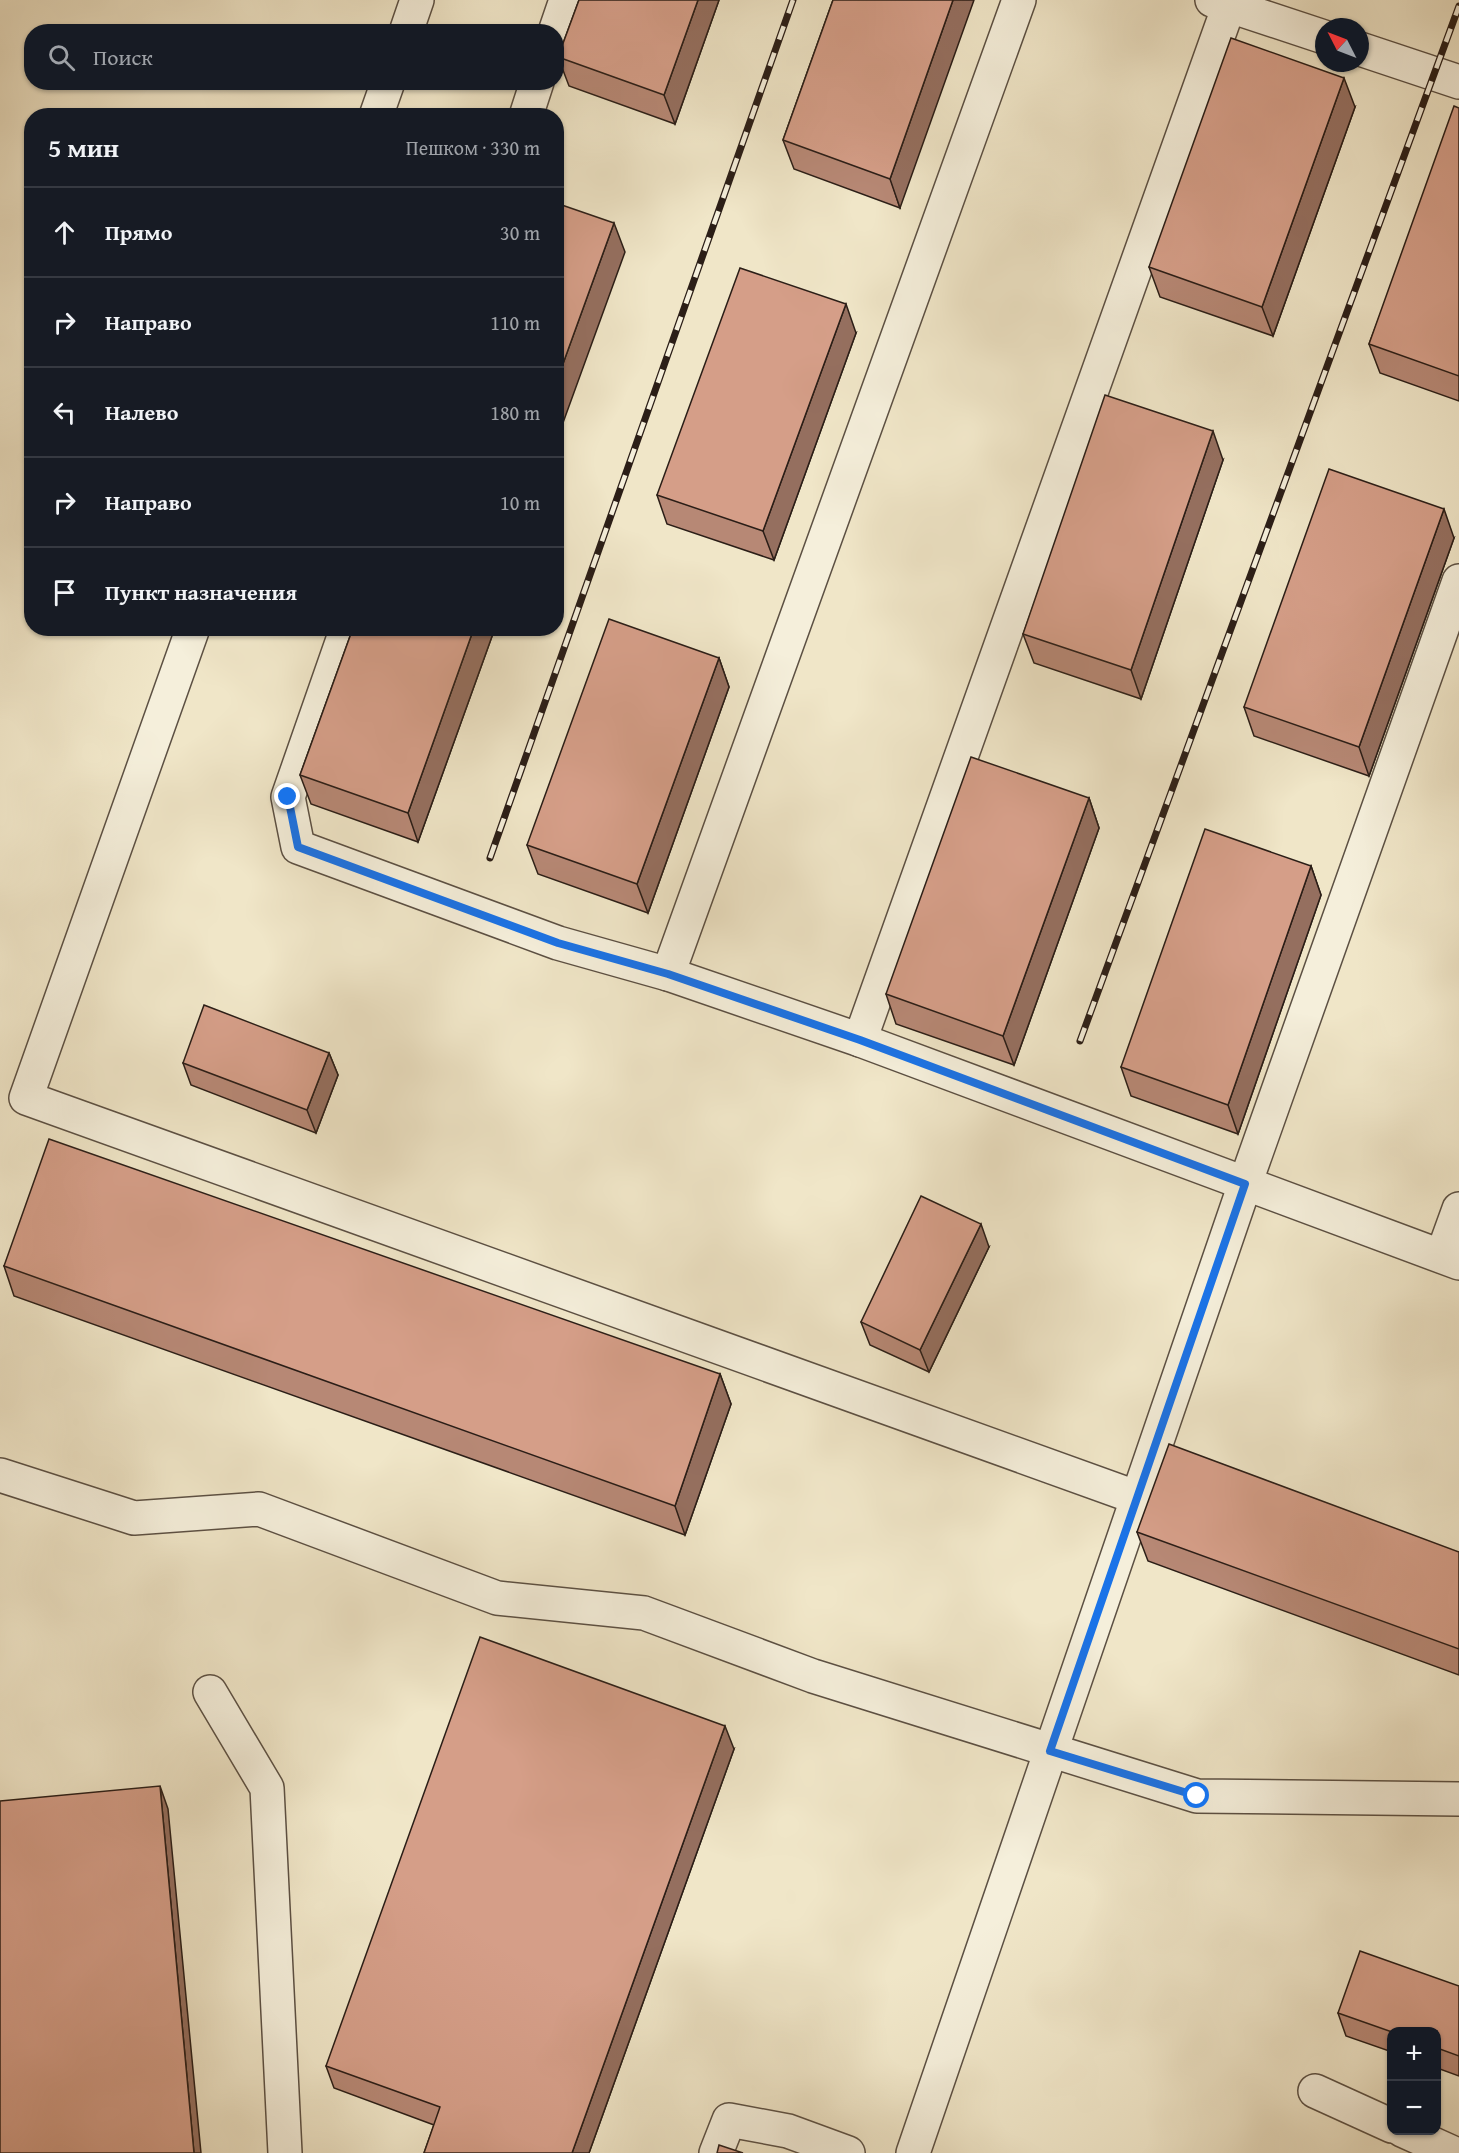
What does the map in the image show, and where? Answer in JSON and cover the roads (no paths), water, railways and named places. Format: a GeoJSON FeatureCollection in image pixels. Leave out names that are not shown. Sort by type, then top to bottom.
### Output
{"type":"FeatureCollection","features":[{"type":"Feature","properties":{"kind":"street"},"geometry":{"type":"LineString","coordinates":[[409,24],[417,0]]}},
{"type":"Feature","properties":{"kind":"street"},"geometry":{"type":"LineString","coordinates":[[558,24],[566,0]]}},
{"type":"Feature","properties":{"kind":"street"},"geometry":{"type":"LineString","coordinates":[[668,974],[1019,0]]}},
{"type":"Feature","properties":{"kind":"street"},"geometry":{"type":"LineString","coordinates":[[860,1040],[1224,2],[1315,35]]}},
{"type":"Feature","properties":{"kind":"street"},"geometry":{"type":"LineString","coordinates":[[1369,52],[1459,82]]}},
{"type":"Feature","properties":{"kind":"street"},"geometry":{"type":"LineString","coordinates":[[379,108],[385,90]]}},
{"type":"Feature","properties":{"kind":"street"},"geometry":{"type":"LineString","coordinates":[[529,108],[534,90]]}},
{"type":"Feature","properties":{"kind":"street"},"geometry":{"type":"LineString","coordinates":[[912,2153],[1245,1184],[1459,581]]}},
{"type":"Feature","properties":{"kind":"street"},"geometry":{"type":"LineString","coordinates":[[190,636],[26,1098],[1138,1498]]}},
{"type":"Feature","properties":{"kind":"street"},"geometry":{"type":"LineString","coordinates":[[344,636],[288,797],[298,847],[558,943],[668,974],[860,1040],[1450,1260],[1459,1209]]}},
{"type":"Feature","properties":{"kind":"street"},"geometry":{"type":"LineString","coordinates":[[0,1476],[134,1518],[259,1509],[497,1598],[644,1613],[813,1676],[1197,1796],[1459,1798]]}},
{"type":"Feature","properties":{"kind":"street"},"geometry":{"type":"LineString","coordinates":[[210,1692],[267,1788],[285,2153]]}},
{"type":"Feature","properties":{"kind":"street"},"geometry":{"type":"LineString","coordinates":[[1315,2091],[1387,2124]]}},
{"type":"Feature","properties":{"kind":"street"},"geometry":{"type":"LineString","coordinates":[[716,2153],[729,2120],[788,2131],[848,2153]]}},
{"type":"Feature","properties":{"kind":"street"},"geometry":{"type":"LineString","coordinates":[[1413,2135],[1453,2153]]}},
{"type":"Feature","properties":{"kind":"railway"},"geometry":{"type":"LineString","coordinates":[[490,858],[793,0]]}},
{"type":"Feature","properties":{"kind":"railway"},"geometry":{"type":"LineString","coordinates":[[1080,1041],[1459,6]]}}]}
